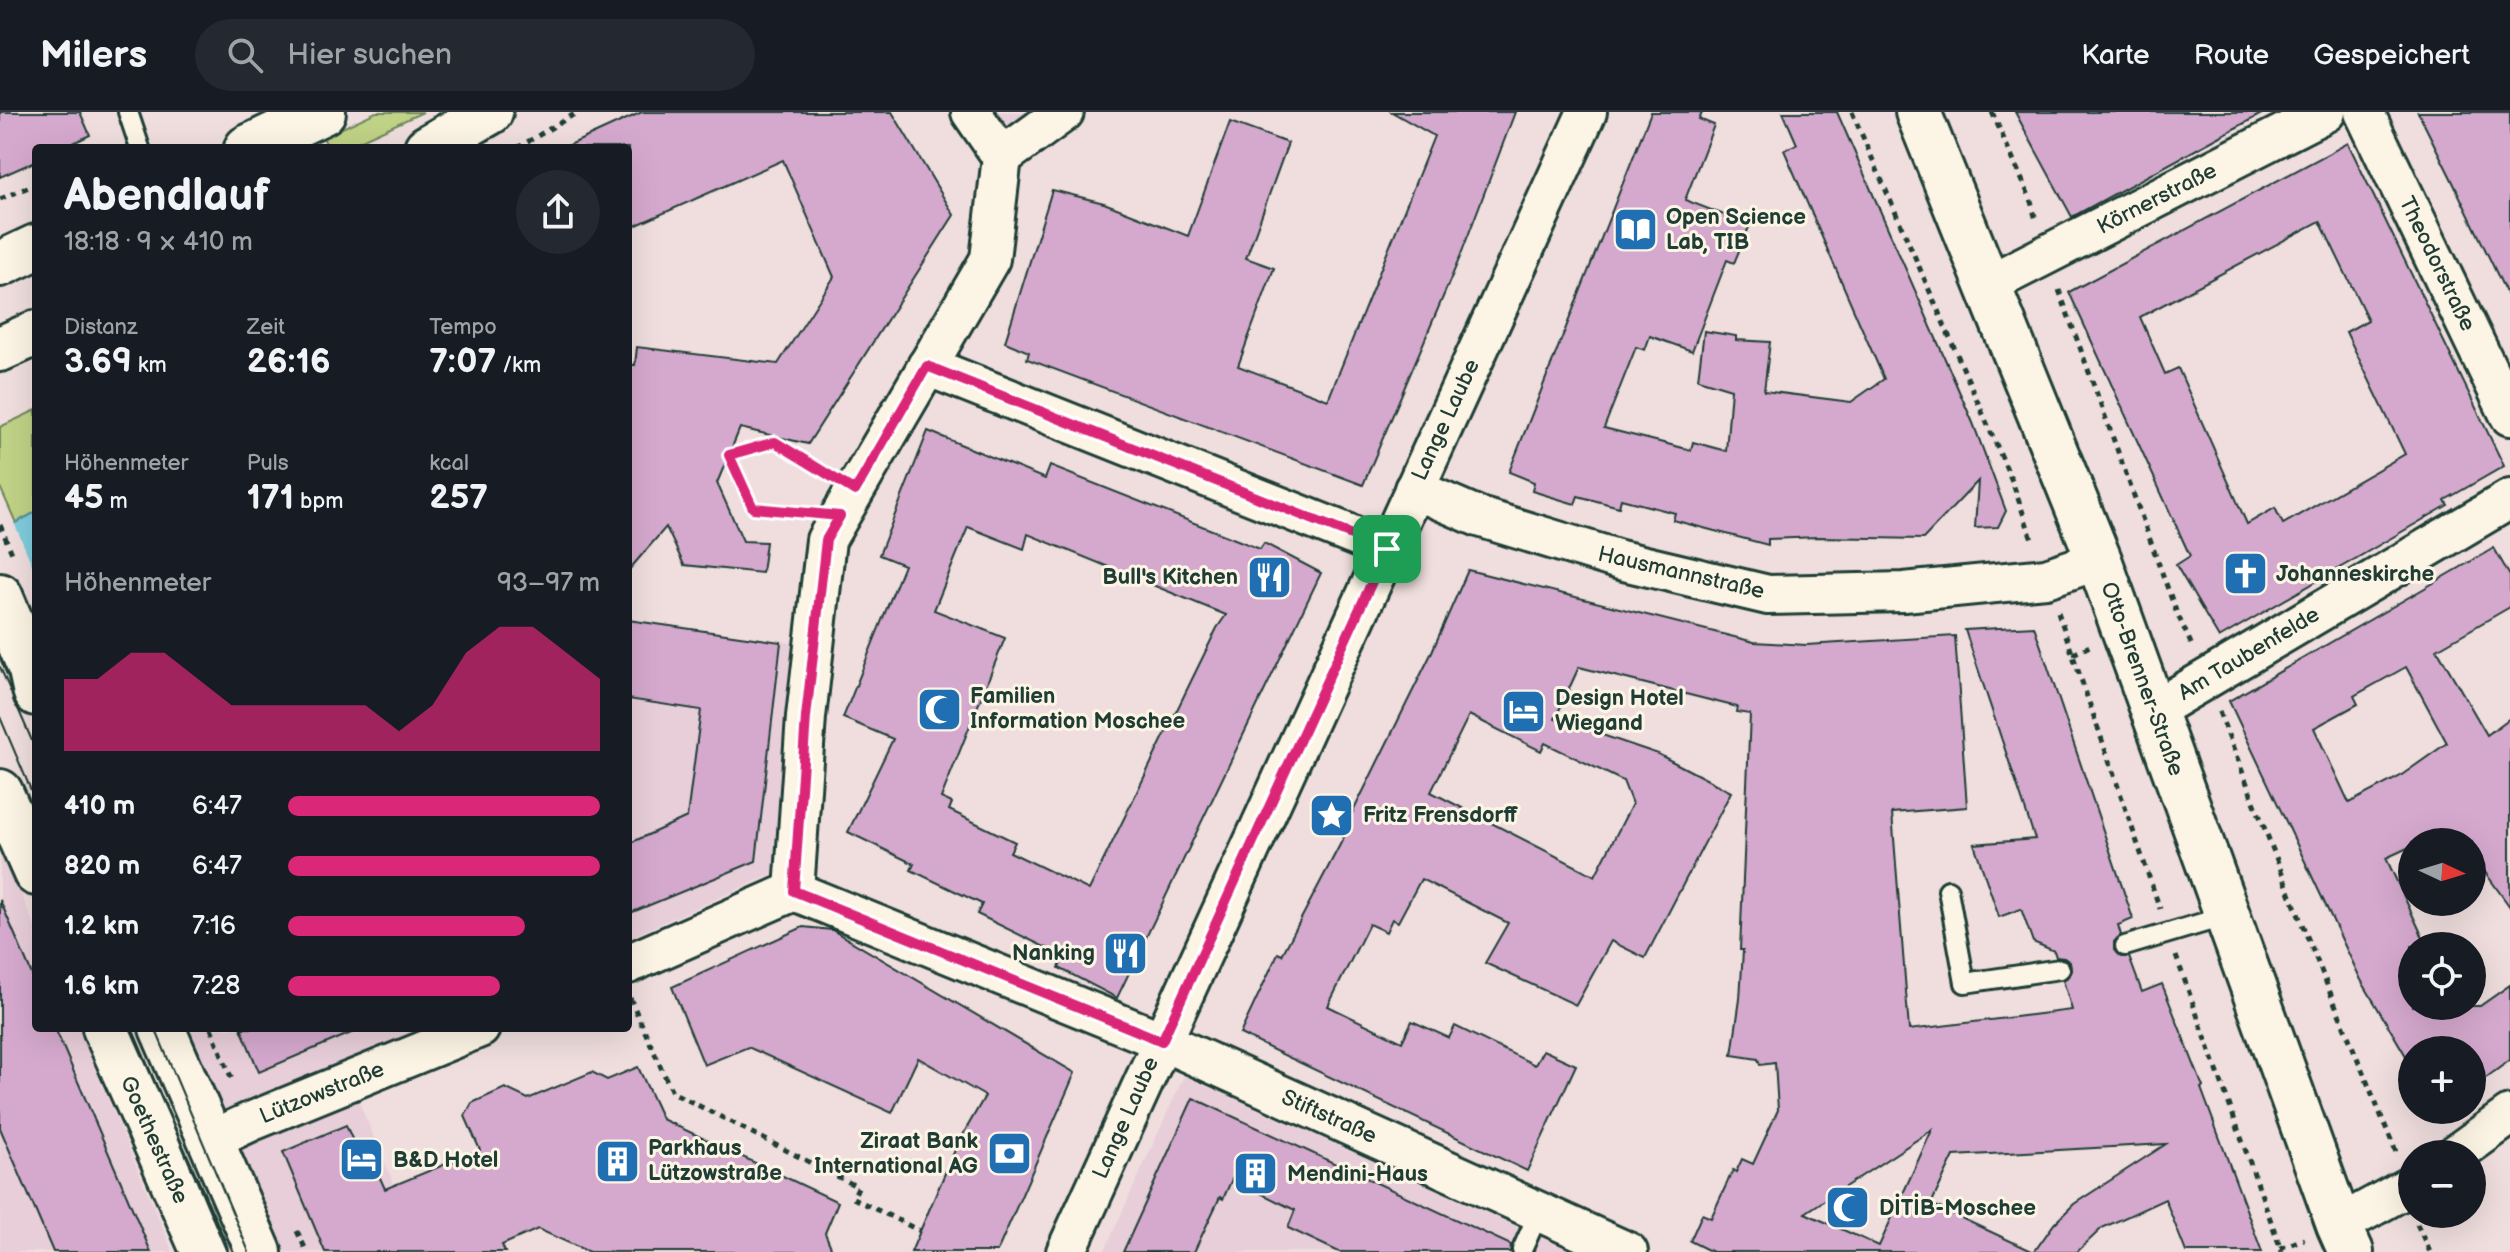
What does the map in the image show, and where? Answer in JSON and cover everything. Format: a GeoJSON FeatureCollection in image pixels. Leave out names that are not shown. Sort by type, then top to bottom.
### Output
{"type":"FeatureCollection","features":[{"type":"Feature","properties":{"kind":"street"},"geometry":{"type":"LineString","coordinates":[[434,144],[490,112]]}},
{"type":"Feature","properties":{"kind":"street"},"geometry":{"type":"LineString","coordinates":[[632,962],[794,891],[806,717],[826,540],[990,259],[1002,157],[971,112]]}},
{"type":"Feature","properties":{"kind":"street"},"geometry":{"type":"LineString","coordinates":[[1002,157],[1064,112]]}},
{"type":"Feature","properties":{"kind":"street","name":"Lange Laube"},"geometry":{"type":"LineString","coordinates":[[1066,1252],[1587,112]]}},
{"type":"Feature","properties":{"kind":"street","name":"Otto-Brenner-Straße"},"geometry":{"type":"LineString","coordinates":[[1918,112],[2099,560],[2345,1239]]}},
{"type":"Feature","properties":{"kind":"street","name":"Körnerstraße"},"geometry":{"type":"LineString","coordinates":[[1987,285],[2326,112]]}},
{"type":"Feature","properties":{"kind":"street","name":"Theodorstraße"},"geometry":{"type":"LineString","coordinates":[[2364,112],[2510,416]]}},
{"type":"Feature","properties":{"kind":"street"},"geometry":{"type":"LineString","coordinates":[[255,144],[319,113]]}},
{"type":"Feature","properties":{"kind":"street"},"geometry":{"type":"LineString","coordinates":[[0,264],[32,249]]}},
{"type":"Feature","properties":{"kind":"street"},"geometry":{"type":"LineString","coordinates":[[0,349],[32,335]]}},
{"type":"Feature","properties":{"kind":"street"},"geometry":{"type":"LineString","coordinates":[[927,366],[1387,549]]}},
{"type":"Feature","properties":{"kind":"street","name":"Hausmannstraße"},"geometry":{"type":"LineString","coordinates":[[1414,489],[1479,517],[1620,560],[1768,595],[1904,592],[2046,578],[2099,560]]}},
{"type":"Feature","properties":{"kind":"street","name":"Am Taubenfelde"},"geometry":{"type":"LineString","coordinates":[[2154,710],[2510,499]]}},
{"type":"Feature","properties":{"kind":"street"},"geometry":{"type":"LineString","coordinates":[[0,596],[32,678]]}},
{"type":"Feature","properties":{"kind":"street"},"geometry":{"type":"LineString","coordinates":[[0,792],[32,864]]}},
{"type":"Feature","properties":{"kind":"street","name":"Stiftstraße"},"geometry":{"type":"LineString","coordinates":[[794,891],[1162,1041],[1628,1252]]}},
{"type":"Feature","properties":{"kind":"street","name":"Goethestraße"},"geometry":{"type":"LineString","coordinates":[[107,1032],[204,1252]]}},
{"type":"Feature","properties":{"kind":"street"},"geometry":{"type":"LineString","coordinates":[[164,1032],[259,1252]]}},
{"type":"Feature","properties":{"kind":"street","name":"Lützowstraße"},"geometry":{"type":"LineString","coordinates":[[209,1141],[467,1034]]}},
{"type":"Feature","properties":{"kind":"street"},"geometry":{"type":"LineString","coordinates":[[2475,1140],[2510,1115]]}},
{"type":"Feature","properties":{"kind":"street"},"geometry":{"type":"LineString","coordinates":[[2345,1239],[2398,1210]]}},
{"type":"Feature","properties":{"kind":"lane"},"geometry":{"type":"LineString","coordinates":[[128,112],[139,144]]}},
{"type":"Feature","properties":{"kind":"lane"},"geometry":{"type":"LineString","coordinates":[[1948,890],[1965,983],[2060,969]]}},
{"type":"Feature","properties":{"kind":"lane"},"geometry":{"type":"LineString","coordinates":[[2125,946],[2226,916]]}},
{"type":"Feature","properties":{"kind":"lane"},"geometry":{"type":"LineString","coordinates":[[1522,1250],[1539,1212]]}},
{"type":"Feature","properties":{"kind":"path"},"geometry":{"type":"LineString","coordinates":[[524,144],[578,112]]}},
{"type":"Feature","properties":{"kind":"path"},"geometry":{"type":"LineString","coordinates":[[1852,112],[2012,481],[2282,1252]]}},
{"type":"Feature","properties":{"kind":"path"},"geometry":{"type":"LineString","coordinates":[[0,199],[32,186]]}},
{"type":"Feature","properties":{"kind":"path"},"geometry":{"type":"LineString","coordinates":[[775,442],[847,504],[753,508],[729,455],[775,442]]}},
{"type":"Feature","properties":{"kind":"path"},"geometry":{"type":"LineString","coordinates":[[632,1002],[672,1092],[858,1187],[853,1198],[920,1231]]}},
{"type":"Feature","properties":{"kind":"path"},"geometry":{"type":"LineString","coordinates":[[2422,1228],[2430,1252]]}},
{"type":"Feature","properties":{"kind":"shaded area"},"geometry":{"type":"Polygon","coordinates":[[[990,112],[1038,112],[1003,132],[990,112]]]}},
{"type":"Feature","properties":{"kind":"shaded area"},"geometry":{"type":"Polygon","coordinates":[[[632,621],[807,645],[780,871],[632,936],[632,621]]]}},
{"type":"Feature","properties":{"kind":"shaded area"},"geometry":{"type":"Polygon","coordinates":[[[0,845],[32,920],[32,1032],[80,1032],[173,1252],[0,1252],[0,845]]]}},
{"type":"Feature","properties":{"kind":"shaded area"},"geometry":{"type":"Polygon","coordinates":[[[184,1032],[418,1032],[220,1120],[184,1032]]]}},
{"type":"Feature","properties":{"kind":"shaded area","name":"Mendini-Haus"},"geometry":{"type":"Polygon","coordinates":[[[1184,1076],[1573,1252],[1104,1252],[1184,1076]]]}},
{"type":"Feature","properties":{"kind":"shaded area"},"geometry":{"type":"Polygon","coordinates":[[[353,1088],[423,1252],[277,1252],[229,1141],[353,1088]]]}},
{"type":"Feature","properties":{"kind":"green space"},"geometry":{"type":"Polygon","coordinates":[[[376,112],[423,112],[353,144],[326,144],[323,137],[376,112]]]}},
{"type":"Feature","properties":{"kind":"green space"},"geometry":{"type":"Polygon","coordinates":[[[32,412],[32,514],[16,523],[0,487],[0,427],[32,412]]]}},
{"type":"Feature","properties":{"kind":"water"},"geometry":{"type":"Polygon","coordinates":[[[32,514],[32,615],[0,531],[32,514]]]}},
{"type":"Feature","properties":{"kind":"pier"},"geometry":{"type":"Polygon","coordinates":[[[248,112],[305,112],[298,144],[220,144],[215,128],[248,112]]]}},
{"type":"Feature","properties":{"kind":"pier"},"geometry":{"type":"Polygon","coordinates":[[[13,520],[32,565],[32,632],[0,645],[0,527],[13,520]]]}},
{"type":"Feature","properties":{"kind":"building"},"geometry":{"type":"Polygon","coordinates":[[[0,112],[80,112],[90,135],[71,144],[32,144],[32,163],[0,177],[0,112]]]}},
{"type":"Feature","properties":{"kind":"building"},"geometry":{"type":"Polygon","coordinates":[[[642,112],[892,112],[954,215],[808,444],[740,428],[717,483],[743,541],[766,542],[762,573],[684,565],[666,527],[632,566],[632,365],[635,365],[637,347],[778,364],[834,277],[783,160],[632,227],[632,144],[572,144],[642,112]]]}},
{"type":"Feature","properties":{"kind":"building"},"geometry":{"type":"Polygon","coordinates":[[[1392,112],[1515,112],[1460,257],[1363,485],[1027,359],[1029,352],[1005,342],[1052,190],[1104,203],[1188,236],[1230,122],[1288,143],[1246,258],[1274,268],[1238,366],[1328,400],[1434,136],[1392,112]]]}},
{"type":"Feature","properties":{"kind":"building"},"geometry":{"type":"Polygon","coordinates":[[[1651,112],[1702,112],[1699,119],[1714,125],[1685,200],[1749,227],[1734,263],[1727,260],[1692,351],[1650,336],[1645,350],[1636,347],[1604,428],[1691,450],[1693,442],[1726,451],[1731,389],[1698,379],[1704,331],[1736,336],[1736,340],[1770,342],[1764,391],[1851,402],[1884,379],[1784,150],[1797,144],[1783,112],[1837,112],[1973,423],[2006,511],[1998,527],[1975,528],[1978,481],[1923,539],[1818,537],[1768,539],[1768,545],[1673,520],[1675,513],[1621,499],[1619,507],[1578,496],[1575,504],[1532,491],[1534,482],[1509,472],[1651,112]]]}},
{"type":"Feature","properties":{"kind":"building"},"geometry":{"type":"Polygon","coordinates":[[[2015,112],[2265,112],[2072,217],[2015,112]]]}},
{"type":"Feature","properties":{"kind":"building"},"geometry":{"type":"Polygon","coordinates":[[[2418,112],[2510,112],[2510,301],[2450,176],[2418,112]]]}},
{"type":"Feature","properties":{"kind":"building"},"geometry":{"type":"Polygon","coordinates":[[[2348,143],[2504,466],[2445,500],[2448,505],[2219,638],[2176,565],[2190,556],[2069,292],[2348,143]],[[2320,221],[2140,317],[2165,374],[2178,368],[2247,524],[2275,508],[2283,524],[2405,454],[2346,332],[2368,320],[2320,221]]]}},
{"type":"Feature","properties":{"kind":"building"},"geometry":{"type":"Polygon","coordinates":[[[928,431],[1045,479],[1050,466],[1260,549],[1264,543],[1321,573],[1117,998],[1059,968],[1063,956],[977,914],[982,904],[911,870],[914,864],[848,832],[893,739],[843,718],[904,565],[879,555],[928,431]],[[968,527],[934,610],[1005,638],[941,798],[952,803],[949,810],[1015,842],[1010,852],[1089,890],[1226,615],[1028,534],[1024,549],[968,527]]]}},
{"type":"Feature","properties":{"kind":"building"},"geometry":{"type":"Polygon","coordinates":[[[2494,548],[2510,576],[2510,607],[2437,649],[2487,735],[2510,718],[2510,907],[2486,874],[2486,828],[2398,828],[2398,852],[2386,858],[2398,884],[2398,916],[2413,916],[2420,932],[2398,932],[2398,1020],[2486,1020],[2486,1002],[2510,985],[2510,1060],[2486,1078],[2486,1036],[2398,1036],[2398,1042],[2361,980],[2229,701],[2494,548]],[[2406,667],[2354,696],[2358,704],[2314,728],[2349,803],[2399,777],[2447,743],[2406,667]]]}},
{"type":"Feature","properties":{"kind":"building"},"geometry":{"type":"Polygon","coordinates":[[[1468,570],[1754,642],[1806,645],[1955,636],[1967,807],[1892,813],[1909,1030],[2072,1010],[2063,980],[2071,973],[2070,962],[2033,942],[2021,909],[1999,917],[1974,844],[2035,839],[1965,630],[2034,626],[2133,919],[2118,925],[2121,935],[2114,942],[2114,950],[2121,957],[2129,957],[2142,992],[2162,984],[2203,1087],[2262,1252],[2186,1252],[2165,1199],[2102,1228],[2077,1252],[2034,1252],[1712,1252],[1690,1241],[1702,1214],[1711,1218],[1733,1170],[1736,1172],[1742,1159],[1753,1164],[1778,1110],[1775,1063],[1760,1065],[1758,1059],[1732,1055],[1743,950],[1740,950],[1750,714],[1736,712],[1737,707],[1579,667],[1555,719],[1658,754],[1731,792],[1645,958],[1611,941],[1576,1005],[1485,963],[1508,923],[1421,879],[1398,922],[1392,919],[1386,932],[1369,924],[1328,1006],[1402,1042],[1412,1021],[1449,1038],[1455,1026],[1535,1065],[1543,1050],[1576,1065],[1527,1171],[1240,1034],[1278,953],[1282,955],[1344,837],[1341,836],[1430,656],[1468,570]],[[1469,715],[1431,792],[1595,876],[1632,804],[1623,781],[1545,743],[1541,751],[1469,715]],[[1932,1130],[1805,1213],[1879,1246],[1932,1130]],[[2166,1144],[1954,1156],[1931,1204],[2034,1252],[2054,1224],[2074,1204],[2166,1144]]]}},
{"type":"Feature","properties":{"kind":"building"},"geometry":{"type":"Polygon","coordinates":[[[632,621],[781,642],[756,861],[632,912],[632,842],[687,817],[701,710],[632,700],[632,621]]]}},
{"type":"Feature","properties":{"kind":"building"},"geometry":{"type":"Polygon","coordinates":[[[0,900],[32,975],[32,1032],[57,1032],[151,1252],[53,1252],[0,1128],[0,900]]]}},
{"type":"Feature","properties":{"kind":"building"},"geometry":{"type":"Polygon","coordinates":[[[803,927],[832,930],[1075,1073],[997,1252],[911,1252],[958,1143],[985,1096],[918,1058],[892,1113],[748,1047],[704,1065],[672,987],[803,927]]]}},
{"type":"Feature","properties":{"kind":"building"},"geometry":{"type":"Polygon","coordinates":[[[243,1032],[354,1032],[259,1072],[243,1032]]]}},
{"type":"Feature","properties":{"kind":"building","name":"Parkhaus Lützowstraße"},"geometry":{"type":"Polygon","coordinates":[[[638,1067],[662,1119],[838,1202],[825,1233],[833,1252],[589,1252],[538,1229],[502,1245],[505,1252],[325,1252],[283,1152],[346,1125],[355,1146],[364,1142],[385,1189],[480,1150],[465,1116],[472,1103],[505,1088],[528,1099],[592,1072],[607,1080],[638,1067]]]}},
{"type":"Feature","properties":{"kind":"building","name":"Mendini-Haus"},"geometry":{"type":"Polygon","coordinates":[[[1193,1098],[1511,1245],[1510,1252],[1339,1252],[1288,1228],[1295,1210],[1232,1179],[1194,1252],[1123,1252],[1193,1098]]]}},
{"type":"Feature","properties":{"kind":"tram line"},"geometry":{"type":"LineString","coordinates":[[0,667],[32,741]]}},
{"type":"Feature","properties":{"kind":"tram line"},"geometry":{"type":"LineString","coordinates":[[0,717],[32,793]]}},
{"type":"Feature","properties":{"kind":"tram line"},"geometry":{"type":"LineString","coordinates":[[134,1032],[227,1252]]}},
{"type":"Feature","properties":{"kind":"tram line"},"geometry":{"type":"LineString","coordinates":[[157,1032],[249,1252]]}},
{"type":"Feature","properties":{"kind":"place","name":"Open Science Lab, TIB"},"geometry":{"type":"Point","coordinates":[1635,230]}},
{"type":"Feature","properties":{"kind":"place","name":"Johanneskirche"},"geometry":{"type":"Point","coordinates":[2245,574]}},
{"type":"Feature","properties":{"kind":"place","name":"Bull's Kitchen"},"geometry":{"type":"Point","coordinates":[1269,577]}},
{"type":"Feature","properties":{"kind":"place","name":"Familien Information Moschee"},"geometry":{"type":"Point","coordinates":[939,709]}},
{"type":"Feature","properties":{"kind":"place","name":"Design Hotel Wiegand"},"geometry":{"type":"Point","coordinates":[1524,711]}},
{"type":"Feature","properties":{"kind":"place","name":"Fritz Frensdorff"},"geometry":{"type":"Point","coordinates":[1332,815]}},
{"type":"Feature","properties":{"kind":"place","name":"Nanking"},"geometry":{"type":"Point","coordinates":[1126,953]}},
{"type":"Feature","properties":{"kind":"place","name":"Ziraat Bank International AG"},"geometry":{"type":"Point","coordinates":[1009,1154]}},
{"type":"Feature","properties":{"kind":"place","name":"B&D Hotel"},"geometry":{"type":"Point","coordinates":[362,1160]}},
{"type":"Feature","properties":{"kind":"place","name":"Parkhaus Lützowstraße"},"geometry":{"type":"Point","coordinates":[617,1161]}},
{"type":"Feature","properties":{"kind":"place","name":"Mendini-Haus"},"geometry":{"type":"Point","coordinates":[1256,1174]}},
{"type":"Feature","properties":{"kind":"place","name":"DİTİB-Moschee"},"geometry":{"type":"Point","coordinates":[1848,1208]}},
{"type":"Feature","properties":{"kind":"route"},"geometry":{"type":"LineString","coordinates":[[927,366],[1387,549],[1162,1041],[794,891],[806,717],[826,540],[840,516],[753,508],[729,455],[775,442],[855,491],[927,366]]}}]}
